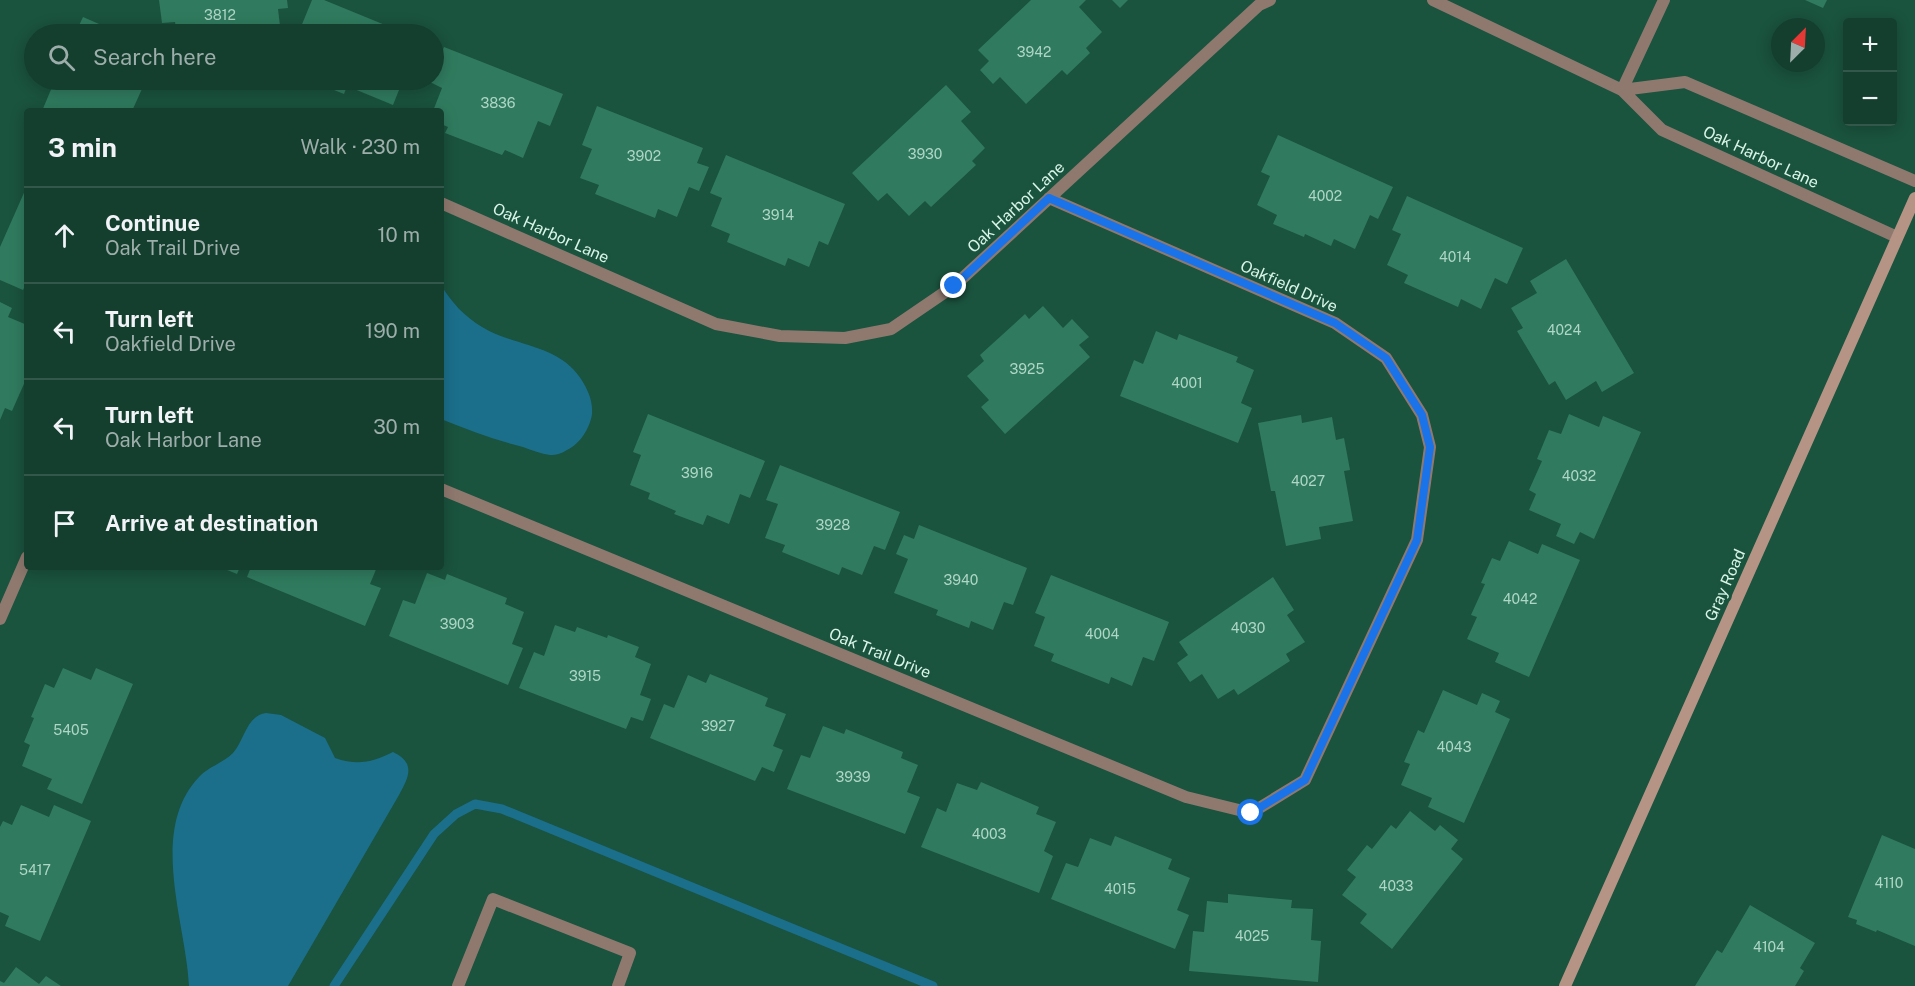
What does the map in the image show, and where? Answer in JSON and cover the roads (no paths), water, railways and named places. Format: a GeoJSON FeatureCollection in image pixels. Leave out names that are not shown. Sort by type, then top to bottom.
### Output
{"type":"FeatureCollection","features":[{"type":"Feature","properties":{"kind":"street","name":"Oak Harbor Lane"},"geometry":{"type":"LineString","coordinates":[[444,204],[716,324],[780,336],[845,338],[891,329],[954,286],[1251,12],[1270,0]]}},
{"type":"Feature","properties":{"kind":"street","name":"Oak Harbor Lane"},"geometry":{"type":"LineString","coordinates":[[1433,0],[1622,90],[1662,129],[1898,237]]}},
{"type":"Feature","properties":{"kind":"street"},"geometry":{"type":"LineString","coordinates":[[1622,90],[1664,0]]}},
{"type":"Feature","properties":{"kind":"street"},"geometry":{"type":"LineString","coordinates":[[1622,90],[1685,82],[1915,182]]}},
{"type":"Feature","properties":{"kind":"street","name":"Oakfield Drive"},"geometry":{"type":"LineString","coordinates":[[1049,198],[1335,323],[1386,358],[1422,415],[1430,447],[1417,540],[1305,780]]}},
{"type":"Feature","properties":{"kind":"street","name":"Gray Road"},"geometry":{"type":"LineString","coordinates":[[1565,986],[1898,237],[1912,212],[1915,198]]}},
{"type":"Feature","properties":{"kind":"street","name":"Oak Trail Drive"},"geometry":{"type":"LineString","coordinates":[[444,490],[1186,797],[1251,813],[1305,780]]}},
{"type":"Feature","properties":{"kind":"street"},"geometry":{"type":"LineString","coordinates":[[0,619],[24,564]]}},
{"type":"Feature","properties":{"kind":"street"},"geometry":{"type":"LineString","coordinates":[[458,986],[493,899],[630,953],[618,986]]}},
{"type":"Feature","properties":{"kind":"water"},"geometry":{"type":"Polygon","coordinates":[[[444,290],[459,309],[482,327],[495,334],[548,352],[560,359],[581,379],[591,400],[592,414],[584,435],[572,447],[554,455],[471,431],[444,420],[444,290]]]}},
{"type":"Feature","properties":{"kind":"water"},"geometry":{"type":"Polygon","coordinates":[[[266,713],[281,715],[325,738],[335,758],[351,762],[365,762],[393,752],[405,761],[408,766],[408,776],[288,986],[189,986],[174,878],[173,850],[176,823],[184,799],[199,777],[233,753],[254,719],[266,713]]]}},
{"type":"Feature","properties":{"kind":"waterway"},"geometry":{"type":"LineString","coordinates":[[334,986],[434,834],[456,814],[475,804],[502,809],[933,986]]}}]}
